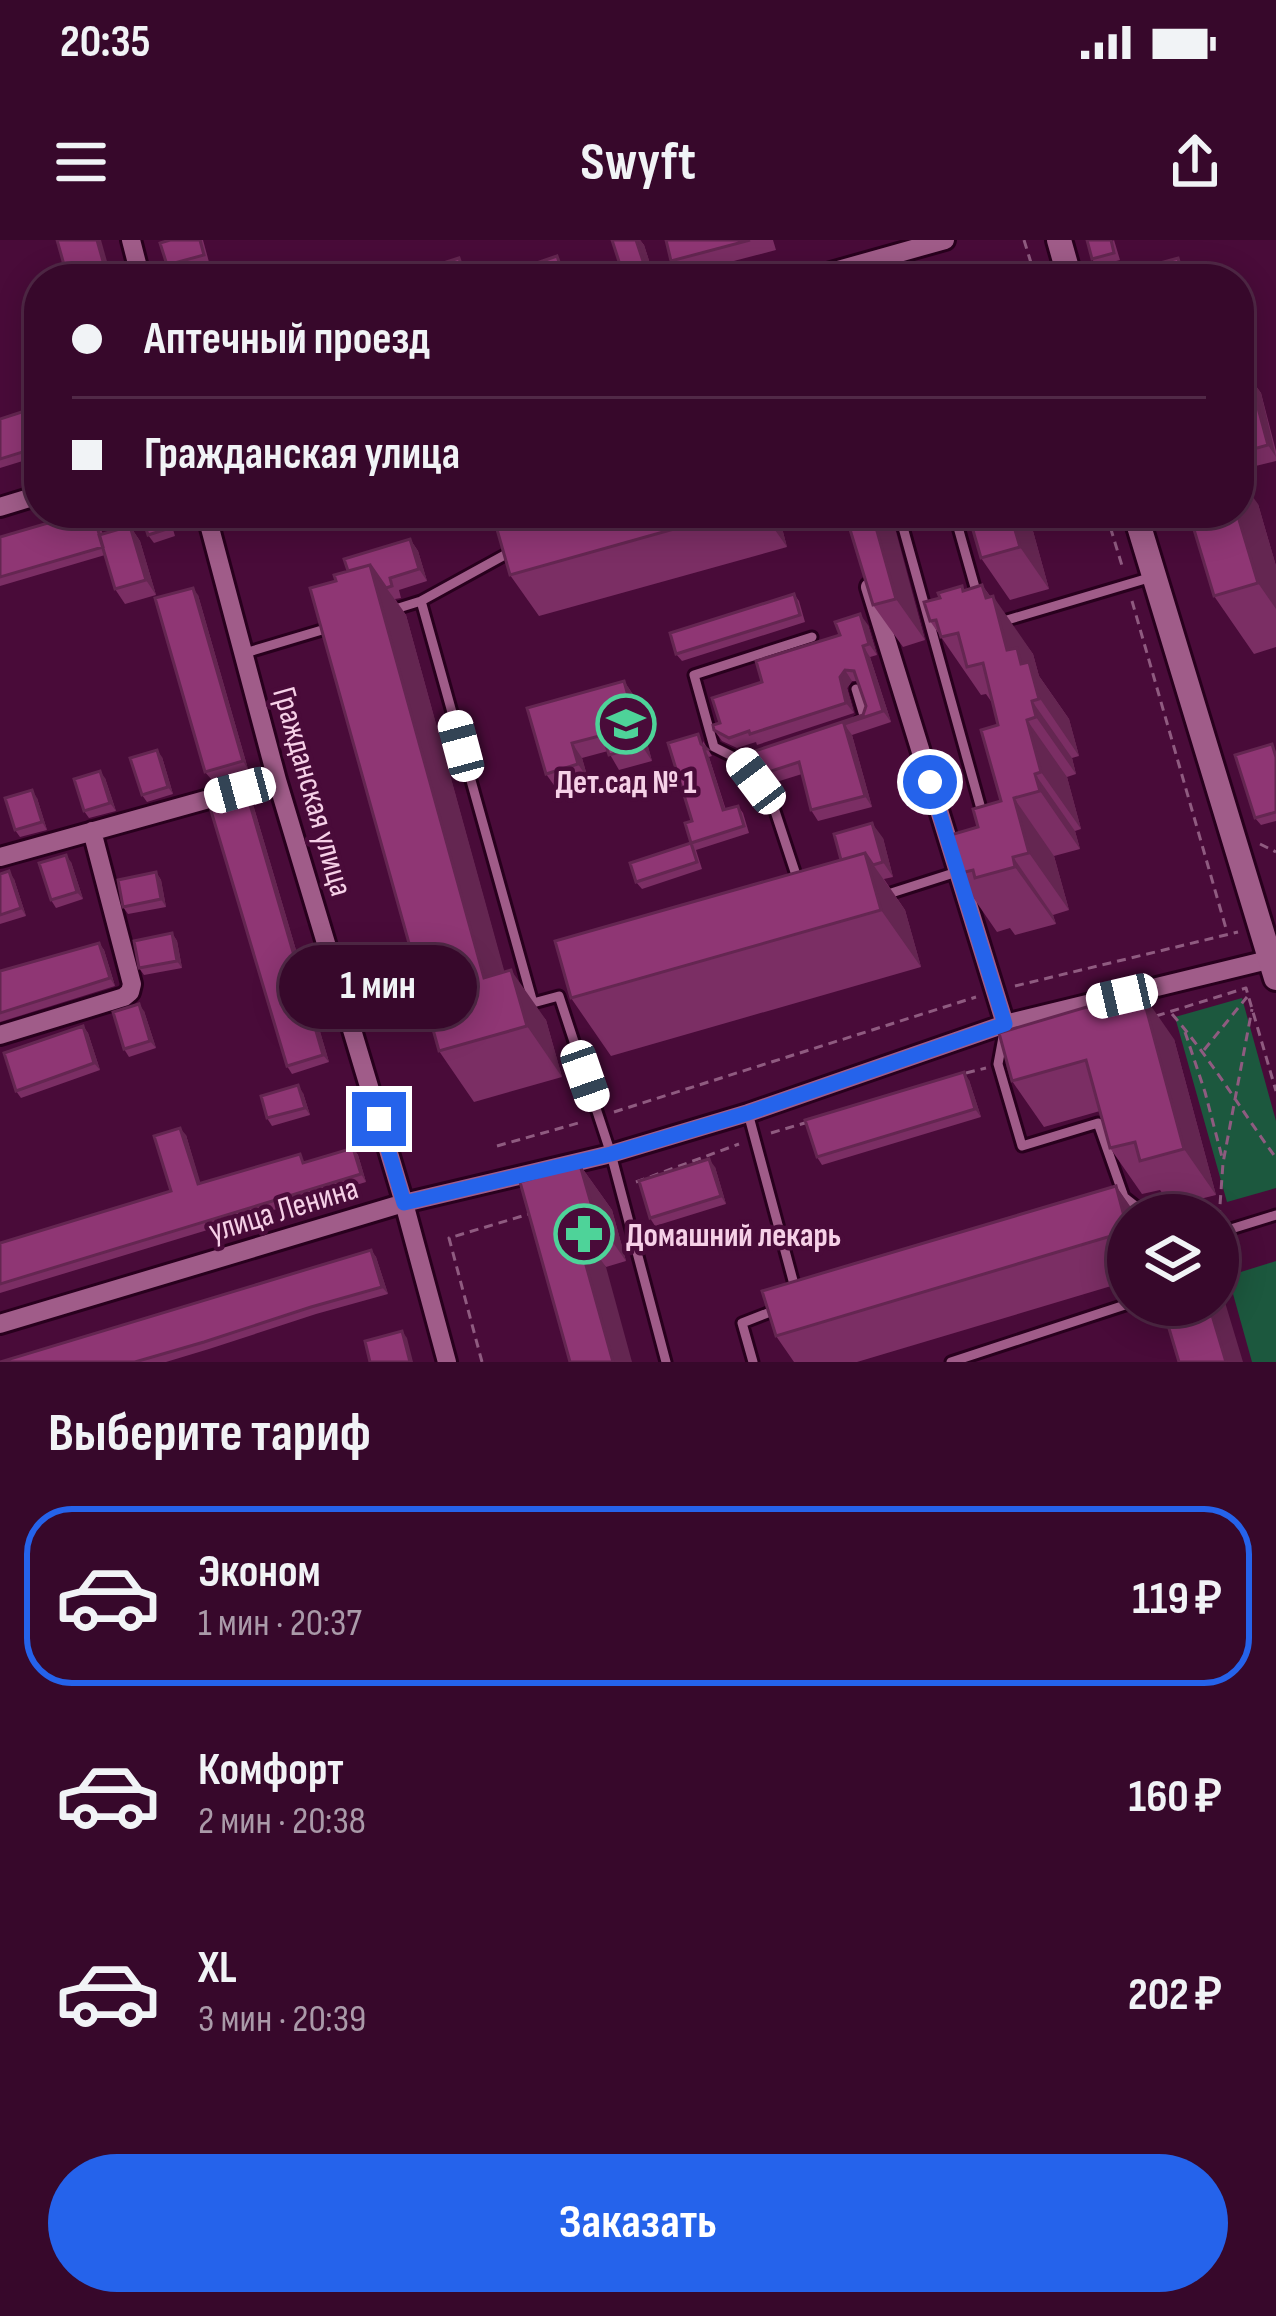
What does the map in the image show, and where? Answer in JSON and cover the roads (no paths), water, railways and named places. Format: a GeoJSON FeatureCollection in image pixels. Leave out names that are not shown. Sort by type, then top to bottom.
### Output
{"type":"FeatureCollection","features":[{"type":"Feature","properties":{"kind":"street"},"geometry":{"type":"LineString","coordinates":[[864,264],[945,240]]}},
{"type":"Feature","properties":{"kind":"street","name":"Гражданская улица"},"geometry":{"type":"LineString","coordinates":[[210,528],[277,780],[447,1362]]}},
{"type":"Feature","properties":{"kind":"street"},"geometry":{"type":"LineString","coordinates":[[1136,528],[1140,582],[1274,965]]}},
{"type":"Feature","properties":{"kind":"street"},"geometry":{"type":"LineString","coordinates":[[861,558],[967,869],[1005,1024]]}},
{"type":"Feature","properties":{"kind":"street"},"geometry":{"type":"LineString","coordinates":[[0,857],[277,780]]}},
{"type":"Feature","properties":{"kind":"street"},"geometry":{"type":"LineString","coordinates":[[0,1035],[130,992],[132,984],[92,832]]}},
{"type":"Feature","properties":{"kind":"street","name":"улица Ленина"},"geometry":{"type":"LineString","coordinates":[[0,1324],[404,1203],[611,1154],[748,1113],[1005,1024],[1274,965]]}},
{"type":"Feature","properties":{"kind":"lane"},"geometry":{"type":"LineString","coordinates":[[881,258],[883,264]]}},
{"type":"Feature","properties":{"kind":"lane"},"geometry":{"type":"LineString","coordinates":[[903,528],[989,838]]}},
{"type":"Feature","properties":{"kind":"lane"},"geometry":{"type":"LineString","coordinates":[[958,528],[979,603]]}},
{"type":"Feature","properties":{"kind":"lane"},"geometry":{"type":"LineString","coordinates":[[376,614],[421,601],[506,552],[524,547]]}},
{"type":"Feature","properties":{"kind":"lane"},"geometry":{"type":"LineString","coordinates":[[986,626],[1140,582]]}},
{"type":"Feature","properties":{"kind":"lane"},"geometry":{"type":"LineString","coordinates":[[421,601],[533,1003],[573,992]]}},
{"type":"Feature","properties":{"kind":"lane"},"geometry":{"type":"LineString","coordinates":[[244,654],[354,621]]}},
{"type":"Feature","properties":{"kind":"lane"},"geometry":{"type":"LineString","coordinates":[[934,640],[952,636]]}},
{"type":"Feature","properties":{"kind":"lane"},"geometry":{"type":"LineString","coordinates":[[803,898],[772,802],[740,760],[714,747],[694,675],[812,638]]}},
{"type":"Feature","properties":{"kind":"lane"},"geometry":{"type":"LineString","coordinates":[[844,726],[865,719],[856,689]]}},
{"type":"Feature","properties":{"kind":"lane"},"geometry":{"type":"LineString","coordinates":[[740,760],[761,753]]}},
{"type":"Feature","properties":{"kind":"lane"},"geometry":{"type":"LineString","coordinates":[[873,898],[967,869]]}},
{"type":"Feature","properties":{"kind":"lane"},"geometry":{"type":"LineString","coordinates":[[559,996],[611,1154],[666,1362]]}},
{"type":"Feature","properties":{"kind":"lane"},"geometry":{"type":"LineString","coordinates":[[1005,1024],[998,1064],[1022,1146],[1098,1123],[1123,1194]]}},
{"type":"Feature","properties":{"kind":"lane"},"geometry":{"type":"LineString","coordinates":[[748,1113],[798,1301],[742,1323],[753,1362]]}},
{"type":"Feature","properties":{"kind":"lane"},"geometry":{"type":"LineString","coordinates":[[1239,1226],[1276,1215]]}},
{"type":"Feature","properties":{"kind":"lane"},"geometry":{"type":"LineString","coordinates":[[951,1362],[1107,1311]]}},
{"type":"Feature","properties":{"kind":"place","name":"Дет.сад № 1"},"geometry":{"type":"Point","coordinates":[626,724]}},
{"type":"Feature","properties":{"kind":"place","name":"Домашний лекарь"},"geometry":{"type":"Point","coordinates":[584,1234]}}]}
